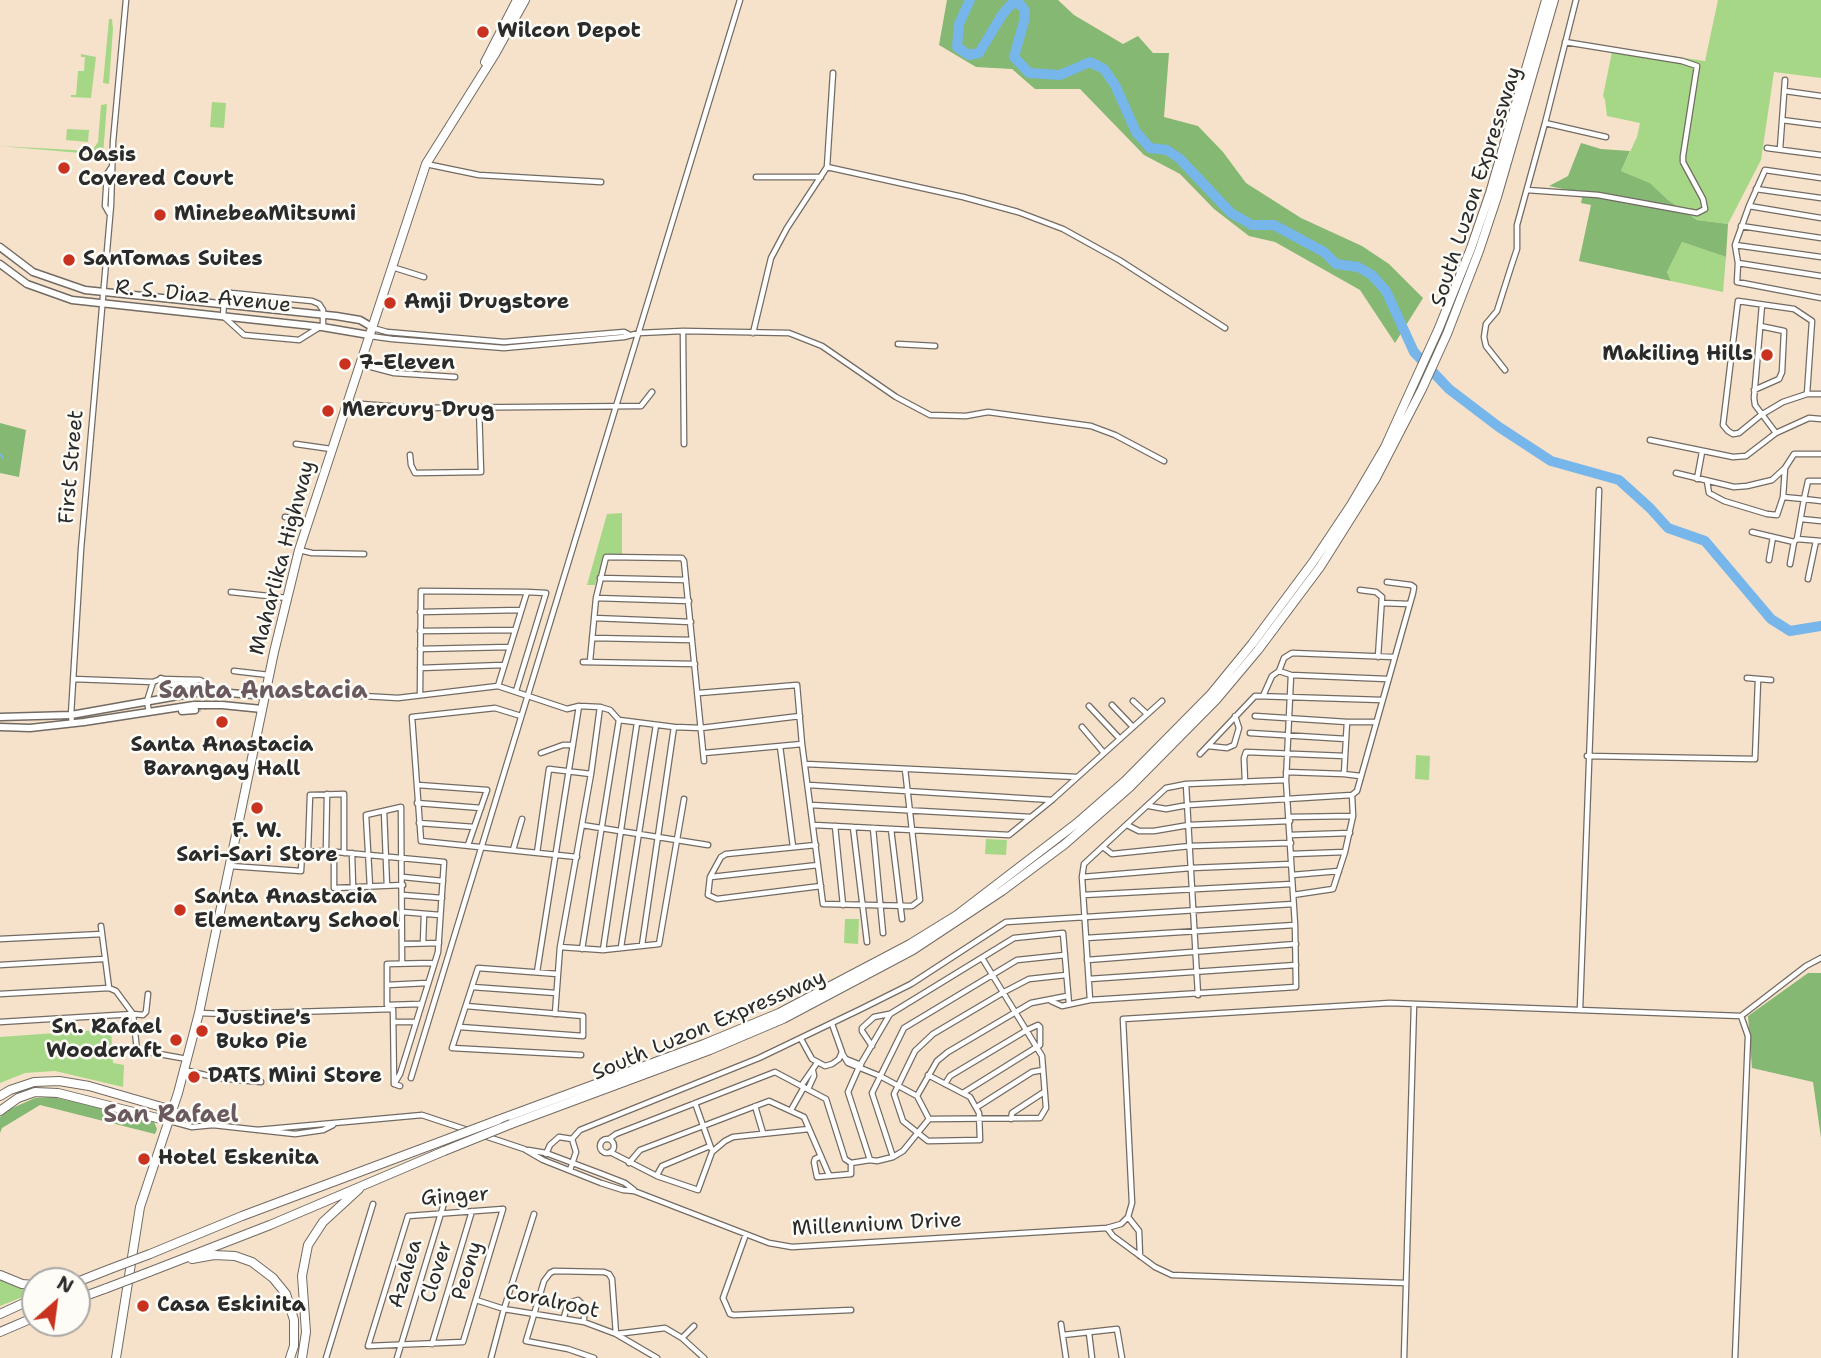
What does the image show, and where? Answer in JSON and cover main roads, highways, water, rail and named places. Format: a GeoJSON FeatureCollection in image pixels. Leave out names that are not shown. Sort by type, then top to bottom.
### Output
{"type":"FeatureCollection","features":[{"type":"Feature","properties":{"kind":"highway","name":"Maharlika Highway"},"geometry":{"type":"LineString","coordinates":[[480,75],[489,52],[517,0]]}},
{"type":"Feature","properties":{"kind":"highway","name":"Maharlika Highway"},"geometry":{"type":"LineString","coordinates":[[116,1358],[140,1207],[169,1121],[199,1013],[262,709],[299,550],[426,164],[495,54],[525,0]]}},
{"type":"Feature","properties":{"kind":"highway","name":"South Luzon Expressway"},"geometry":{"type":"LineString","coordinates":[[168,1264],[277,1222],[404,1166],[710,1050],[839,991],[885,967],[963,918],[1065,844],[1130,787],[1174,744],[1258,650],[1320,567],[1358,509],[1418,387],[1456,288],[1490,193],[1546,0]]}},
{"type":"Feature","properties":{"kind":"highway","name":"South Luzon Expressway"},"geometry":{"type":"LineString","coordinates":[[91,1277],[270,1206],[704,1044],[791,1007],[910,944],[957,915],[1047,848],[1125,781],[1211,694],[1286,600],[1351,505],[1418,387],[1447,334],[1497,197],[1554,0]]}},
{"type":"Feature","properties":{"kind":"highway"},"geometry":{"type":"LineString","coordinates":[[0,1096],[34,1082],[58,1081],[89,1086],[172,1110]]}},
{"type":"Feature","properties":{"kind":"highway"},"geometry":{"type":"LineString","coordinates":[[0,1111],[18,1098],[35,1093],[58,1093],[169,1121]]}},
{"type":"Feature","properties":{"kind":"highway"},"geometry":{"type":"LineString","coordinates":[[302,1358],[306,1332],[302,1276],[308,1245],[323,1222],[368,1182]]}},
{"type":"Feature","properties":{"kind":"highway"},"geometry":{"type":"LineString","coordinates":[[91,1294],[168,1264],[226,1255],[244,1259],[268,1273],[286,1294],[291,1306],[294,1332],[290,1358]]}},
{"type":"Feature","properties":{"kind":"highway"},"geometry":{"type":"LineString","coordinates":[[0,1275],[21,1284]]}},
{"type":"Feature","properties":{"kind":"highway"},"geometry":{"type":"LineString","coordinates":[[0,1314],[21,1304]]}},
{"type":"Feature","properties":{"kind":"highway"},"geometry":{"type":"LineString","coordinates":[[0,1332],[21,1323]]}},
{"type":"Feature","properties":{"kind":"waterway"},"geometry":{"type":"LineString","coordinates":[[970,0],[959,24],[957,47],[969,55],[979,53],[1012,3],[1020,4],[1025,11],[1024,21],[1014,57],[1029,73],[1060,75],[1090,62],[1104,69],[1115,85],[1136,132],[1150,148],[1167,150],[1180,159],[1231,213],[1252,225],[1274,225],[1324,252],[1336,264],[1358,267],[1372,275],[1386,291],[1414,352],[1449,389],[1499,427],[1551,461],[1619,480],[1668,528],[1705,541],[1771,619],[1790,631],[1821,626]]}},
{"type":"Feature","properties":{"kind":"waterway"},"geometry":{"type":"LineString","coordinates":[[0,454],[3,458]]}},
{"type":"Feature","properties":{"kind":"tunnel"},"geometry":{"type":"LineString","coordinates":[[195,710],[205,707],[210,698],[205,688],[196,685]]}},
{"type":"Feature","properties":{"kind":"place","name":"Wilcon Depot"},"geometry":{"type":"Point","coordinates":[483,32]}},
{"type":"Feature","properties":{"kind":"place","name":"Oasis Covered Court"},"geometry":{"type":"Point","coordinates":[64,168]}},
{"type":"Feature","properties":{"kind":"place","name":"MinebeaMitsumi"},"geometry":{"type":"Point","coordinates":[160,215]}},
{"type":"Feature","properties":{"kind":"place","name":"SanTomas Suites"},"geometry":{"type":"Point","coordinates":[69,260]}},
{"type":"Feature","properties":{"kind":"place","name":"Amji Drugstore"},"geometry":{"type":"Point","coordinates":[390,303]}},
{"type":"Feature","properties":{"kind":"place","name":"Makiling Hills"},"geometry":{"type":"Point","coordinates":[1767,355]}},
{"type":"Feature","properties":{"kind":"place","name":"7-Eleven"},"geometry":{"type":"Point","coordinates":[345,364]}},
{"type":"Feature","properties":{"kind":"place","name":"Mercury Drug"},"geometry":{"type":"Point","coordinates":[328,411]}},
{"type":"Feature","properties":{"kind":"place","name":"Santa Anastacia Barangay Hall"},"geometry":{"type":"Point","coordinates":[222,722]}},
{"type":"Feature","properties":{"kind":"place","name":"F. W. Sari-Sari Store"},"geometry":{"type":"Point","coordinates":[257,808]}},
{"type":"Feature","properties":{"kind":"place","name":"Santa Anastacia Elementary School"},"geometry":{"type":"Point","coordinates":[180,910]}},
{"type":"Feature","properties":{"kind":"place","name":"Justine's Buko Pie"},"geometry":{"type":"Point","coordinates":[202,1031]}},
{"type":"Feature","properties":{"kind":"place","name":"Sn. Rafael Woodcraft"},"geometry":{"type":"Point","coordinates":[176,1040]}},
{"type":"Feature","properties":{"kind":"place","name":"DATS Mini Store"},"geometry":{"type":"Point","coordinates":[194,1077]}},
{"type":"Feature","properties":{"kind":"place","name":"Hotel Eskenita"},"geometry":{"type":"Point","coordinates":[144,1159]}},
{"type":"Feature","properties":{"kind":"place","name":"Casa Eskinita"},"geometry":{"type":"Point","coordinates":[143,1306]}},
{"type":"Feature","properties":{"kind":"district","name":"Santa Anastacia"},"geometry":{"type":"Point","coordinates":[263,692]}},
{"type":"Feature","properties":{"kind":"district","name":"San Rafael"},"geometry":{"type":"Point","coordinates":[171,1116]}}]}
